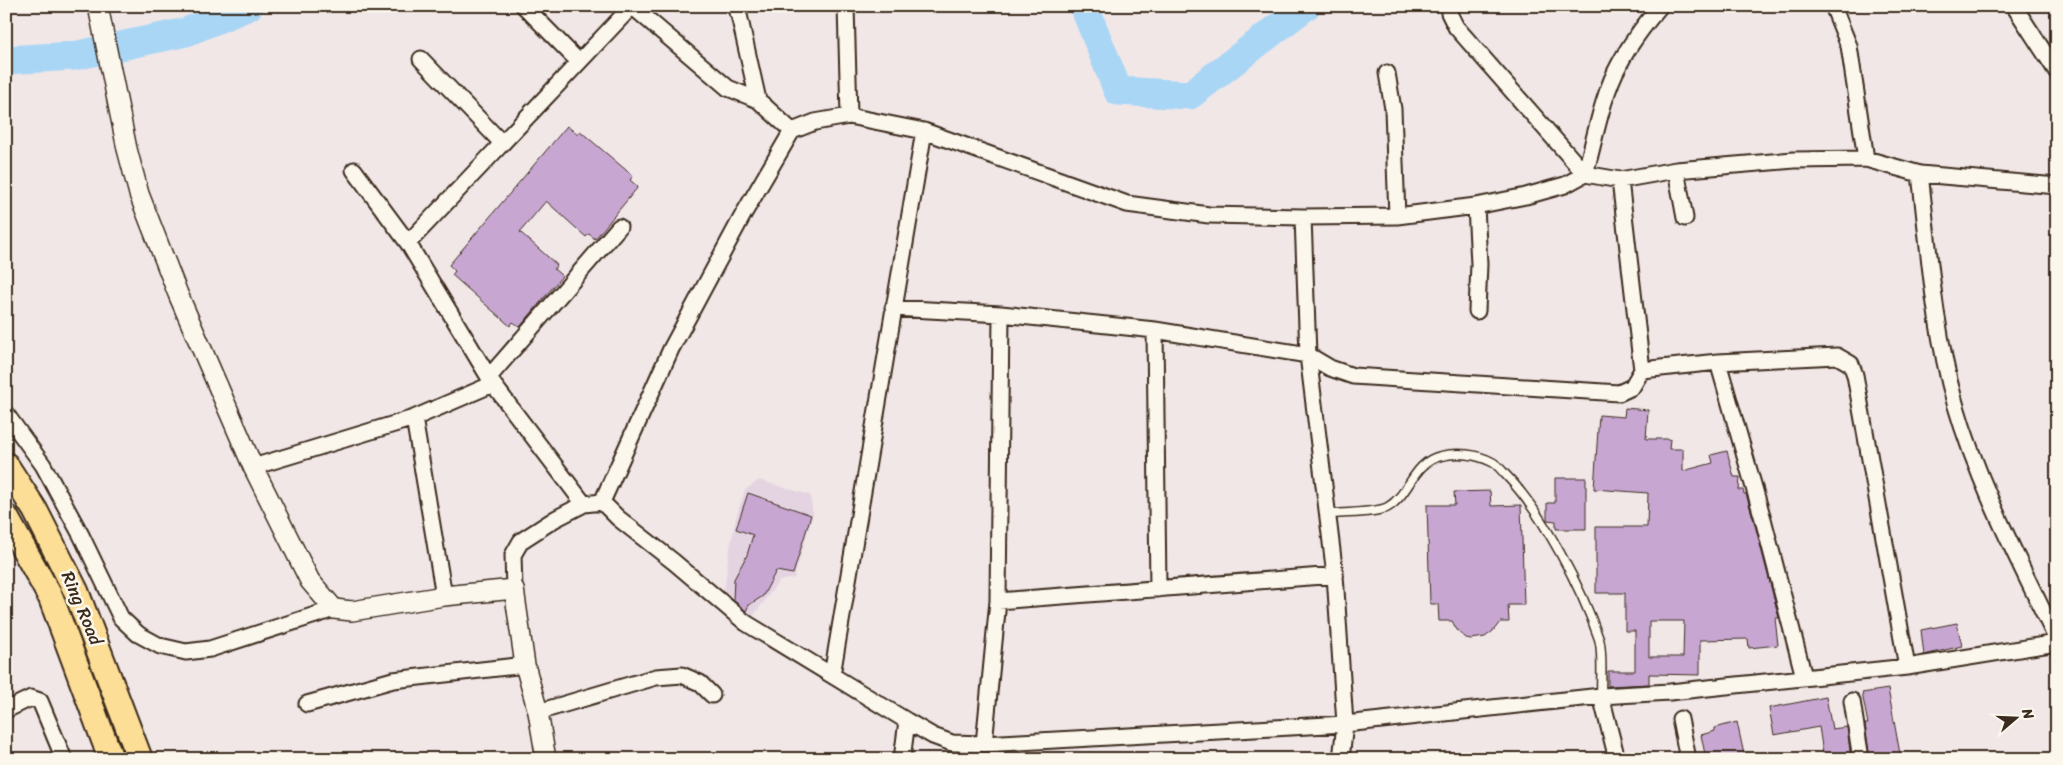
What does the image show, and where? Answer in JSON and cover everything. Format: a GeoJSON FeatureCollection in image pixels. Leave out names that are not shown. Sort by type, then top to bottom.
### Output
{"type":"FeatureCollection","features":[{"type":"Feature","properties":{"kind":"highway","name":"Ring Road"},"geometry":{"type":"LineString","coordinates":[[6,465],[35,510],[76,591],[140,759]]}},
{"type":"Feature","properties":{"kind":"highway","name":"Ring Road"},"geometry":{"type":"LineString","coordinates":[[6,517],[51,598],[111,759]]}},
{"type":"Feature","properties":{"kind":"street"},"geometry":{"type":"LineString","coordinates":[[524,6],[579,62]]}},
{"type":"Feature","properties":{"kind":"street"},"geometry":{"type":"LineString","coordinates":[[408,244],[632,6],[728,88],[758,100],[792,131]]}},
{"type":"Feature","properties":{"kind":"street"},"geometry":{"type":"LineString","coordinates":[[734,6],[739,15],[758,100]]}},
{"type":"Feature","properties":{"kind":"street"},"geometry":{"type":"LineString","coordinates":[[846,6],[849,116]]}},
{"type":"Feature","properties":{"kind":"street"},"geometry":{"type":"LineString","coordinates":[[1451,6],[1449,13],[1456,27],[1585,174]]}},
{"type":"Feature","properties":{"kind":"street"},"geometry":{"type":"LineString","coordinates":[[1585,174],[1606,98],[1619,64],[1640,30],[1660,6]]}},
{"type":"Feature","properties":{"kind":"street"},"geometry":{"type":"LineString","coordinates":[[1833,6],[1849,46],[1866,160]]}},
{"type":"Feature","properties":{"kind":"street"},"geometry":{"type":"LineString","coordinates":[[2014,6],[2057,72]]}},
{"type":"Feature","properties":{"kind":"street"},"geometry":{"type":"LineString","coordinates":[[100,13],[139,194],[178,294],[253,467],[310,581],[334,609]]}},
{"type":"Feature","properties":{"kind":"street"},"geometry":{"type":"LineString","coordinates":[[421,59],[502,143]]}},
{"type":"Feature","properties":{"kind":"street"},"geometry":{"type":"LineString","coordinates":[[1387,73],[1393,109],[1396,216]]}},
{"type":"Feature","properties":{"kind":"street"},"geometry":{"type":"LineString","coordinates":[[602,502],[670,349],[744,213],[792,131],[815,122],[849,116],[924,131],[1127,204],[1209,215],[1396,216],[1476,206],[1526,196],[1565,185],[1585,174],[1620,180],[1676,170],[1794,160],[1866,160],[1920,174],[2057,186]]}},
{"type":"Feature","properties":{"kind":"street"},"geometry":{"type":"LineString","coordinates":[[832,675],[924,131]]}},
{"type":"Feature","properties":{"kind":"street"},"geometry":{"type":"LineString","coordinates":[[354,170],[408,244],[491,380],[584,504]]}},
{"type":"Feature","properties":{"kind":"street"},"geometry":{"type":"LineString","coordinates":[[1676,170],[1685,218]]}},
{"type":"Feature","properties":{"kind":"street"},"geometry":{"type":"LineString","coordinates":[[602,502],[618,518],[746,623],[907,721],[933,736],[952,743],[984,744],[1345,724],[1601,696],[1670,692],[1907,667],[2057,642],[1987,495],[1955,403],[1939,331],[1920,174]]}},
{"type":"Feature","properties":{"kind":"street"},"geometry":{"type":"LineString","coordinates":[[893,308],[1001,314],[1155,330],[1308,355],[1330,368],[1353,376],[1619,393],[1632,387],[1642,370],[1620,180]]}},
{"type":"Feature","properties":{"kind":"street"},"geometry":{"type":"LineString","coordinates":[[1476,206],[1479,264],[1477,311]]}},
{"type":"Feature","properties":{"kind":"street"},"geometry":{"type":"LineString","coordinates":[[1303,217],[1308,355],[1335,575],[1345,724],[1342,759]]}},
{"type":"Feature","properties":{"kind":"street"},"geometry":{"type":"LineString","coordinates":[[253,467],[414,418],[491,380],[618,227]]}},
{"type":"Feature","properties":{"kind":"street"},"geometry":{"type":"LineString","coordinates":[[984,744],[998,601],[1001,314]]}},
{"type":"Feature","properties":{"kind":"street"},"geometry":{"type":"LineString","coordinates":[[1155,330],[1158,589]]}},
{"type":"Feature","properties":{"kind":"street"},"geometry":{"type":"LineString","coordinates":[[1642,370],[1718,362],[1837,356],[1851,364],[1855,375],[1907,667]]}},
{"type":"Feature","properties":{"kind":"street"},"geometry":{"type":"LineString","coordinates":[[1718,362],[1763,519],[1804,678]]}},
{"type":"Feature","properties":{"kind":"street"},"geometry":{"type":"LineString","coordinates":[[6,414],[43,465],[81,536],[120,618],[138,634],[160,646],[186,652],[210,649],[334,609],[352,611],[444,596],[514,589]]}},
{"type":"Feature","properties":{"kind":"street"},"geometry":{"type":"LineString","coordinates":[[414,418],[444,596]]}},
{"type":"Feature","properties":{"kind":"street"},"geometry":{"type":"LineString","coordinates":[[546,759],[538,712],[525,665],[514,589],[513,555],[521,541],[555,519],[584,504],[602,502]]}},
{"type":"Feature","properties":{"kind":"street"},"geometry":{"type":"LineString","coordinates":[[998,601],[1335,575]]}},
{"type":"Feature","properties":{"kind":"street"},"geometry":{"type":"LineString","coordinates":[[307,704],[393,680],[525,665]]}},
{"type":"Feature","properties":{"kind":"street"},"geometry":{"type":"LineString","coordinates":[[538,712],[656,677],[682,675],[700,683],[712,696]]}},
{"type":"Feature","properties":{"kind":"street"},"geometry":{"type":"LineString","coordinates":[[1601,696],[1617,759]]}},
{"type":"Feature","properties":{"kind":"street"},"geometry":{"type":"LineString","coordinates":[[6,710],[31,698],[40,701],[64,759]]}},
{"type":"Feature","properties":{"kind":"street"},"geometry":{"type":"LineString","coordinates":[[1852,701],[1861,759]]}},
{"type":"Feature","properties":{"kind":"street"},"geometry":{"type":"LineString","coordinates":[[1680,719],[1688,759]]}},
{"type":"Feature","properties":{"kind":"street"},"geometry":{"type":"LineString","coordinates":[[902,759],[907,721]]}},
{"type":"Feature","properties":{"kind":"lane"},"geometry":{"type":"LineString","coordinates":[[1328,514],[1387,508],[1401,497],[1410,479],[1424,464],[1439,456],[1462,453],[1493,462],[1522,491],[1557,549],[1579,591],[1599,641],[1601,696]]}},
{"type":"Feature","properties":{"kind":"shaded area"},"geometry":{"type":"Polygon","coordinates":[[[759,480],[810,495],[813,514],[794,578],[779,581],[749,622],[723,601],[736,517],[745,490],[759,480]]]}},
{"type":"Feature","properties":{"kind":"building"},"geometry":{"type":"Polygon","coordinates":[[[567,126],[577,134],[580,131],[633,176],[630,180],[638,187],[595,239],[589,234],[586,237],[546,201],[520,232],[557,265],[554,269],[562,276],[520,327],[513,322],[510,326],[452,275],[455,271],[449,265],[567,126]]]}},
{"type":"Feature","properties":{"kind":"building"},"geometry":{"type":"Polygon","coordinates":[[[1625,408],[1648,410],[1646,439],[1670,439],[1669,449],[1683,449],[1683,471],[1713,463],[1711,455],[1727,451],[1734,477],[1740,477],[1739,490],[1743,490],[1744,494],[1746,494],[1754,521],[1779,618],[1775,618],[1778,645],[1749,648],[1748,639],[1700,640],[1700,675],[1649,674],[1649,684],[1608,686],[1608,671],[1635,671],[1635,631],[1625,631],[1625,593],[1596,593],[1596,527],[1647,527],[1648,493],[1594,489],[1599,415],[1624,417],[1625,408]],[[1649,621],[1649,657],[1683,657],[1684,621],[1649,621]]]}},
{"type":"Feature","properties":{"kind":"building"},"geometry":{"type":"Polygon","coordinates":[[[1555,478],[1586,478],[1586,529],[1556,529],[1556,521],[1547,520],[1547,503],[1555,503],[1555,478]]]}},
{"type":"Feature","properties":{"kind":"building"},"geometry":{"type":"Polygon","coordinates":[[[1490,491],[1491,506],[1521,505],[1524,605],[1508,605],[1509,622],[1500,622],[1485,637],[1471,639],[1466,638],[1457,630],[1452,621],[1439,621],[1438,604],[1430,604],[1427,505],[1455,505],[1454,492],[1490,491]]]}},
{"type":"Feature","properties":{"kind":"building"},"geometry":{"type":"Polygon","coordinates":[[[748,493],[811,515],[793,574],[776,571],[763,596],[749,605],[746,611],[733,600],[734,579],[747,555],[753,535],[736,529],[748,493]]]}},
{"type":"Feature","properties":{"kind":"building"},"geometry":{"type":"Polygon","coordinates":[[[1957,623],[1962,646],[1924,655],[1921,630],[1957,623]]]}},
{"type":"Feature","properties":{"kind":"building"},"geometry":{"type":"Polygon","coordinates":[[[1888,689],[1901,759],[1870,759],[1865,724],[1868,724],[1862,693],[1888,689]]]}},
{"type":"Feature","properties":{"kind":"building"},"geometry":{"type":"Polygon","coordinates":[[[1826,697],[1832,729],[1847,727],[1851,759],[1824,759],[1819,727],[1774,735],[1769,708],[1826,697]]]}},
{"type":"Feature","properties":{"kind":"building"},"geometry":{"type":"Polygon","coordinates":[[[1737,722],[1745,759],[1706,759],[1701,735],[1715,731],[1715,728],[1737,722]]]}},
{"type":"Feature","properties":{"kind":"waterway"},"geometry":{"type":"LineString","coordinates":[[6,60],[74,56],[186,32],[249,6]]}},
{"type":"Feature","properties":{"kind":"waterway"},"geometry":{"type":"LineString","coordinates":[[1084,6],[1118,91],[1190,95],[1306,6]]}}]}
